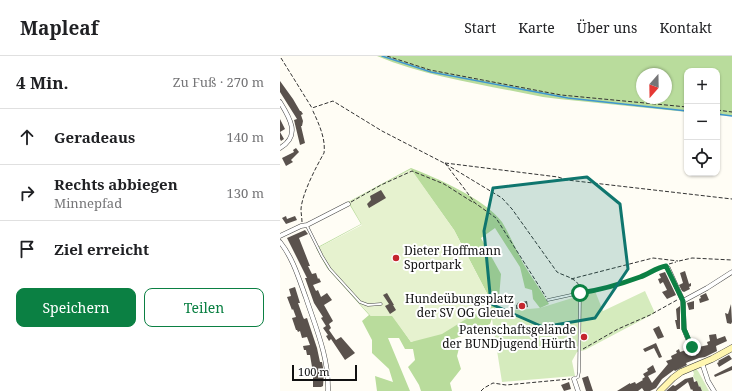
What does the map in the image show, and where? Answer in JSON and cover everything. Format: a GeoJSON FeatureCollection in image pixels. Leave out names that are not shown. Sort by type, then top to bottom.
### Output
{"type":"FeatureCollection","features":[{"type":"Feature","properties":{"kind":"street"},"geometry":{"type":"LineString","coordinates":[[280,102],[287,113],[292,130],[287,144],[280,148]]}},
{"type":"Feature","properties":{"kind":"street"},"geometry":{"type":"LineString","coordinates":[[280,236],[301,226],[307,225],[348,204]]}},
{"type":"Feature","properties":{"kind":"street"},"geometry":{"type":"LineString","coordinates":[[280,242],[291,257],[322,345],[327,371],[328,391]]}},
{"type":"Feature","properties":{"kind":"street"},"geometry":{"type":"LineString","coordinates":[[666,267],[682,299],[684,329],[688,339]]}},
{"type":"Feature","properties":{"kind":"street"},"geometry":{"type":"LineString","coordinates":[[682,299],[707,288],[732,272]]}},
{"type":"Feature","properties":{"kind":"street"},"geometry":{"type":"LineString","coordinates":[[660,391],[677,375],[732,348]]}},
{"type":"Feature","properties":{"kind":"street"},"geometry":{"type":"LineString","coordinates":[[700,363],[714,391]]}},
{"type":"Feature","properties":{"kind":"street"},"geometry":{"type":"LineString","coordinates":[[574,379],[578,391]]}},
{"type":"Feature","properties":{"kind":"lane"},"geometry":{"type":"LineString","coordinates":[[307,225],[330,269],[360,302],[368,305],[381,304]]}},
{"type":"Feature","properties":{"kind":"lane"},"geometry":{"type":"LineString","coordinates":[[548,300],[580,293],[579,372],[578,377],[574,379]]}},
{"type":"Feature","properties":{"kind":"lane"},"geometry":{"type":"LineString","coordinates":[[688,339],[694,354]]}},
{"type":"Feature","properties":{"kind":"path"},"geometry":{"type":"LineString","coordinates":[[387,56],[430,70],[561,96],[684,107]]}},
{"type":"Feature","properties":{"kind":"path"},"geometry":{"type":"LineString","coordinates":[[280,57],[312,108],[325,148],[306,190],[301,209],[301,226]]}},
{"type":"Feature","properties":{"kind":"path"},"geometry":{"type":"LineString","coordinates":[[312,108],[333,101],[382,131],[444,163],[502,198],[512,209],[557,272],[579,283],[580,293],[593,291],[641,277],[692,258],[732,259]]}},
{"type":"Feature","properties":{"kind":"path"},"geometry":{"type":"LineString","coordinates":[[720,110],[732,112]]}},
{"type":"Feature","properties":{"kind":"path"},"geometry":{"type":"LineString","coordinates":[[444,163],[567,180],[732,199]]}},
{"type":"Feature","properties":{"kind":"path"},"geometry":{"type":"LineString","coordinates":[[444,163],[475,203]]}},
{"type":"Feature","properties":{"kind":"path"},"geometry":{"type":"LineString","coordinates":[[348,204],[381,185],[412,171],[444,184],[496,218],[548,300]]}},
{"type":"Feature","properties":{"kind":"path"},"geometry":{"type":"LineString","coordinates":[[570,279],[652,258],[678,262]]}},
{"type":"Feature","properties":{"kind":"path"},"geometry":{"type":"LineString","coordinates":[[579,352],[585,347],[618,329],[634,323],[682,299]]}},
{"type":"Feature","properties":{"kind":"path"},"geometry":{"type":"LineString","coordinates":[[481,391],[493,383],[506,385],[546,380],[574,379]]}},
{"type":"Feature","properties":{"kind":"highlighted area"},"geometry":{"type":"Polygon","coordinates":[[[587,177],[620,204],[628,269],[595,318],[543,327],[491,304],[484,231],[493,188],[587,177]]]}},
{"type":"Feature","properties":{"kind":"green space"},"geometry":{"type":"Polygon","coordinates":[[[377,56],[732,56],[732,116],[720,115],[720,68],[684,68],[684,112],[543,97],[417,70],[377,56]]]}},
{"type":"Feature","properties":{"kind":"green space"},"geometry":{"type":"Polygon","coordinates":[[[411,168],[447,183],[473,197],[494,213],[502,222],[523,263],[549,304],[540,308],[533,299],[532,290],[525,288],[520,267],[495,228],[481,238],[501,274],[499,298],[490,324],[454,339],[460,344],[457,356],[461,369],[450,383],[452,391],[421,391],[408,367],[415,360],[413,349],[405,349],[399,338],[388,338],[410,391],[377,391],[375,376],[393,382],[389,369],[372,353],[372,340],[362,321],[369,315],[327,268],[316,248],[361,224],[348,202],[411,168]],[[411,170],[362,224],[318,248],[328,268],[371,316],[393,316],[411,342],[492,303],[454,230],[411,170]]]}},
{"type":"Feature","properties":{"kind":"green space","name":"Dieter Hoffmann Sportpark"},"geometry":{"type":"Polygon","coordinates":[[[411,169],[454,230],[492,303],[442,334],[411,342],[392,316],[371,316],[328,268],[318,248],[362,225],[349,202],[411,169]]]}},
{"type":"Feature","properties":{"kind":"green space"},"geometry":{"type":"Polygon","coordinates":[[[595,291],[603,311],[645,291],[655,313],[585,350],[577,352],[572,361],[575,376],[502,382],[492,319],[494,312],[540,308],[595,291]]]}},
{"type":"Feature","properties":{"kind":"green space"},"geometry":{"type":"Polygon","coordinates":[[[696,369],[709,391],[702,391],[700,386],[698,386],[693,376],[693,371],[696,369]]]}},
{"type":"Feature","properties":{"kind":"building"},"geometry":{"type":"Polygon","coordinates":[[[280,81],[303,114],[301,115],[303,121],[301,126],[305,143],[300,145],[294,120],[297,119],[280,92],[280,81]]]}},
{"type":"Feature","properties":{"kind":"building"},"geometry":{"type":"Polygon","coordinates":[[[280,119],[285,129],[280,132],[280,119]]]}},
{"type":"Feature","properties":{"kind":"building"},"geometry":{"type":"Polygon","coordinates":[[[280,132],[284,139],[281,141],[280,139],[280,132]]]}},
{"type":"Feature","properties":{"kind":"building"},"geometry":{"type":"Polygon","coordinates":[[[296,148],[299,152],[291,160],[293,162],[286,166],[282,158],[294,152],[293,150],[296,148]]]}},
{"type":"Feature","properties":{"kind":"building"},"geometry":{"type":"Polygon","coordinates":[[[381,190],[386,198],[369,208],[367,204],[371,200],[370,196],[381,190]]]}},
{"type":"Feature","properties":{"kind":"building"},"geometry":{"type":"Polygon","coordinates":[[[286,216],[287,219],[295,216],[297,220],[286,224],[282,218],[286,216]]]}},
{"type":"Feature","properties":{"kind":"building"},"geometry":{"type":"Polygon","coordinates":[[[305,230],[308,234],[299,238],[312,274],[316,273],[321,282],[313,285],[316,291],[318,290],[321,297],[327,293],[332,300],[324,305],[333,321],[329,324],[331,328],[329,330],[336,340],[341,337],[355,353],[345,360],[331,339],[329,341],[326,336],[328,335],[323,328],[326,326],[321,318],[323,317],[314,303],[305,278],[307,278],[287,238],[305,230]]]}},
{"type":"Feature","properties":{"kind":"building"},"geometry":{"type":"Polygon","coordinates":[[[685,271],[691,286],[689,287],[690,289],[684,292],[679,285],[683,283],[680,273],[685,271]]]}},
{"type":"Feature","properties":{"kind":"building"},"geometry":{"type":"Polygon","coordinates":[[[665,272],[676,295],[667,299],[662,292],[667,290],[663,282],[660,284],[658,279],[661,278],[659,274],[665,272]]]}},
{"type":"Feature","properties":{"kind":"building"},"geometry":{"type":"Polygon","coordinates":[[[295,287],[300,303],[298,303],[303,317],[304,319],[307,318],[320,362],[322,362],[324,373],[323,386],[321,387],[313,387],[312,375],[307,375],[307,370],[312,370],[312,367],[310,355],[307,355],[303,346],[310,345],[307,337],[302,338],[300,331],[298,332],[296,330],[292,318],[296,317],[287,297],[291,296],[289,289],[295,287]]]}},
{"type":"Feature","properties":{"kind":"building"},"geometry":{"type":"Polygon","coordinates":[[[387,293],[396,310],[390,314],[385,306],[389,304],[383,295],[387,293]]]}},
{"type":"Feature","properties":{"kind":"building"},"geometry":{"type":"Polygon","coordinates":[[[706,293],[709,300],[700,303],[700,296],[706,293]]]}},
{"type":"Feature","properties":{"kind":"building","name":"Hundeübungsplatz der SV OG Gleuel"},"geometry":{"type":"Polygon","coordinates":[[[527,301],[528,307],[516,309],[517,303],[527,301]]]}},
{"type":"Feature","properties":{"kind":"building"},"geometry":{"type":"Polygon","coordinates":[[[694,301],[694,309],[689,310],[687,303],[694,301]]]}},
{"type":"Feature","properties":{"kind":"building"},"geometry":{"type":"Polygon","coordinates":[[[731,304],[731,324],[727,323],[725,313],[728,314],[731,304]]]}},
{"type":"Feature","properties":{"kind":"building"},"geometry":{"type":"Polygon","coordinates":[[[680,306],[680,329],[677,329],[675,320],[677,320],[676,309],[680,306]]]}},
{"type":"Feature","properties":{"kind":"building"},"geometry":{"type":"Polygon","coordinates":[[[659,326],[664,337],[658,339],[653,329],[659,326]]]}},
{"type":"Feature","properties":{"kind":"building"},"geometry":{"type":"Polygon","coordinates":[[[716,334],[717,339],[725,336],[727,341],[716,346],[717,351],[705,357],[686,363],[687,365],[675,371],[674,370],[662,379],[656,388],[650,391],[644,391],[642,388],[638,391],[617,391],[630,383],[635,382],[636,384],[643,380],[642,379],[645,377],[643,374],[653,365],[656,372],[648,376],[652,383],[668,364],[666,361],[672,359],[671,356],[677,353],[676,351],[679,349],[680,352],[689,349],[692,355],[695,356],[696,354],[694,348],[708,345],[707,342],[710,341],[709,335],[716,334]]]}},
{"type":"Feature","properties":{"kind":"building"},"geometry":{"type":"Polygon","coordinates":[[[656,343],[662,357],[659,358],[654,348],[645,352],[643,349],[656,343]]]}},
{"type":"Feature","properties":{"kind":"building"},"geometry":{"type":"Polygon","coordinates":[[[729,355],[732,359],[719,367],[717,363],[719,362],[718,361],[729,355]]]}},
{"type":"Feature","properties":{"kind":"building"},"geometry":{"type":"Polygon","coordinates":[[[732,366],[732,370],[715,377],[714,375],[732,366]]]}},
{"type":"Feature","properties":{"kind":"building"},"geometry":{"type":"Polygon","coordinates":[[[588,376],[593,391],[586,391],[582,378],[588,376]]]}},
{"type":"Feature","properties":{"kind":"building"},"geometry":{"type":"Polygon","coordinates":[[[693,377],[694,382],[697,381],[702,391],[691,390],[688,382],[676,391],[666,391],[673,385],[675,386],[685,379],[693,377]]]}},
{"type":"Feature","properties":{"kind":"building"},"geometry":{"type":"Polygon","coordinates":[[[569,382],[571,389],[564,391],[561,385],[569,382]]]}},
{"type":"Feature","properties":{"kind":"waterway"},"geometry":{"type":"LineString","coordinates":[[382,56],[431,72],[568,98],[684,111]]}},
{"type":"Feature","properties":{"kind":"waterway"},"geometry":{"type":"LineString","coordinates":[[720,114],[732,116]]}},
{"type":"Feature","properties":{"kind":"place","name":"Dieter Hoffmann Sportpark"},"geometry":{"type":"Point","coordinates":[396,258]}},
{"type":"Feature","properties":{"kind":"place","name":"Hundeübungsplatz der SV OG Gleuel"},"geometry":{"type":"Point","coordinates":[522,306]}},
{"type":"Feature","properties":{"kind":"place","name":"Patenschaftsgelände der BUNDjugend Hürth"},"geometry":{"type":"Point","coordinates":[584,337]}},
{"type":"Feature","properties":{"kind":"route"},"geometry":{"type":"LineString","coordinates":[[580,293],[593,291],[641,277],[660,267],[666,266],[683,301],[684,329],[692,347]]}}]}
